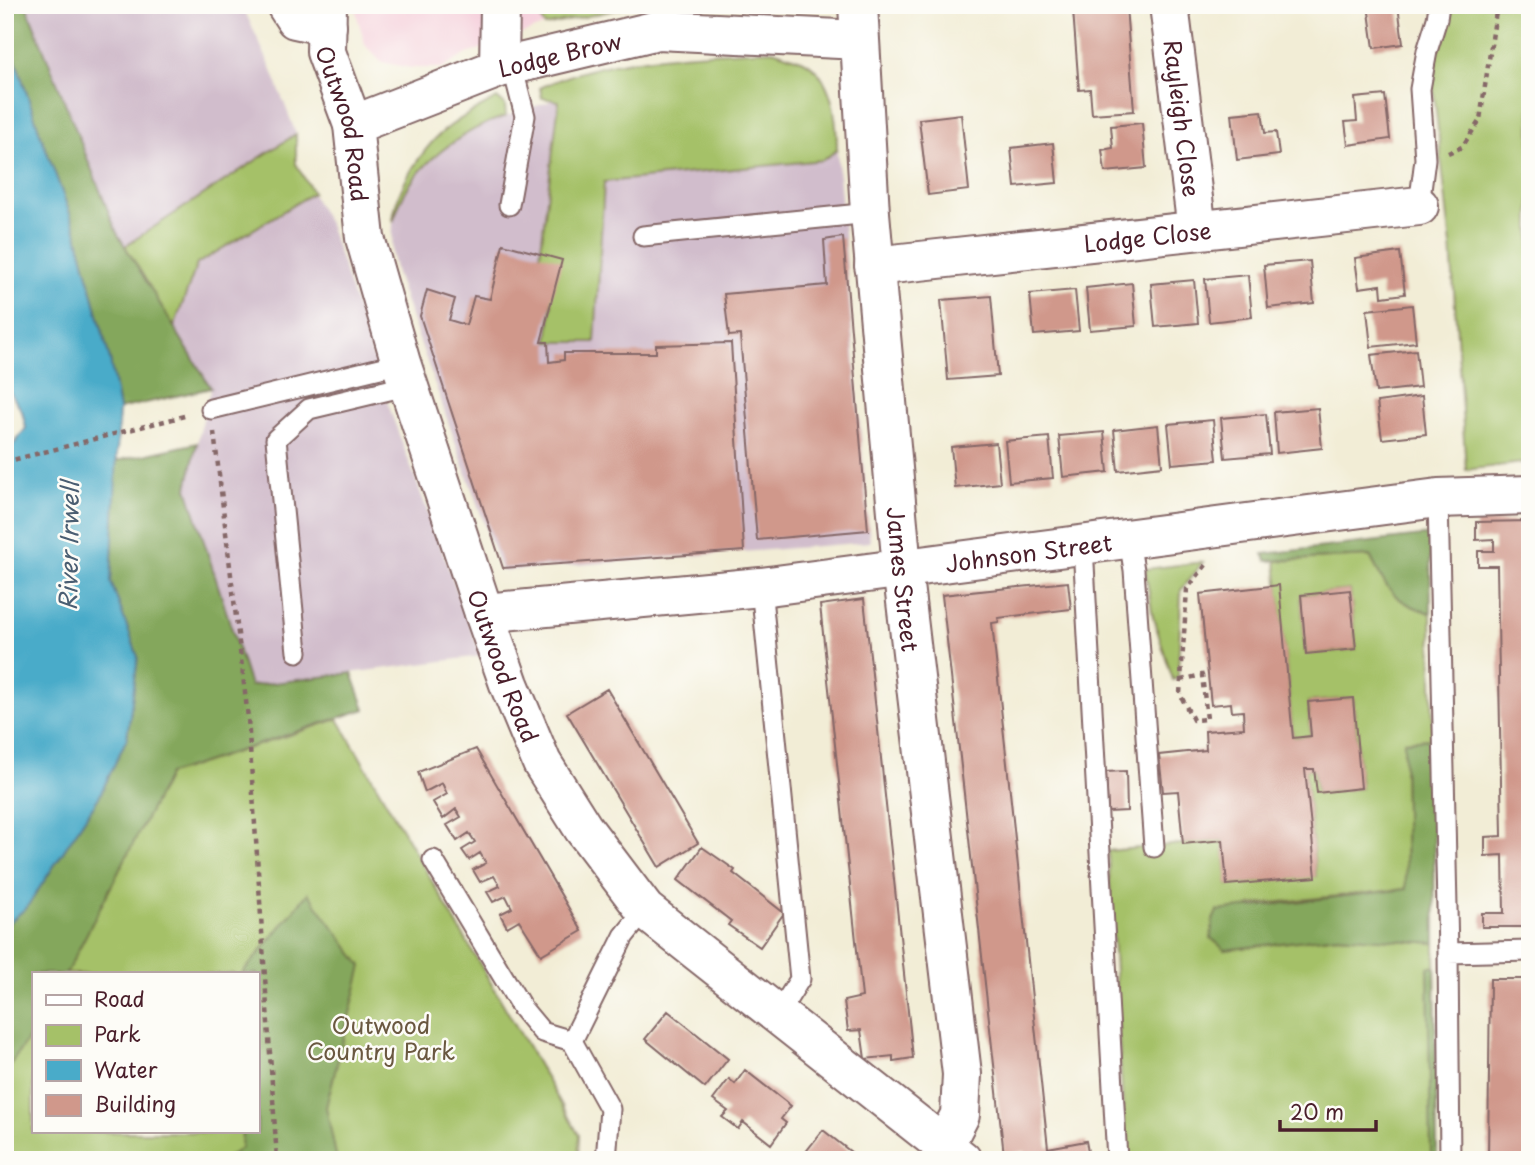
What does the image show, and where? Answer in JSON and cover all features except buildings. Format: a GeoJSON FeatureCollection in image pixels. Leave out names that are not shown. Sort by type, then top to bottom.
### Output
{"type":"FeatureCollection","features":[{"type":"Feature","properties":{"kind":"street"},"geometry":{"type":"LineString","coordinates":[[286,5],[295,19],[327,16]]}},
{"type":"Feature","properties":{"kind":"street"},"geometry":{"type":"LineString","coordinates":[[499,5],[506,66]]}},
{"type":"Feature","properties":{"kind":"street","name":"Rayleigh Close"},"geometry":{"type":"LineString","coordinates":[[1169,5],[1197,230]]}},
{"type":"Feature","properties":{"kind":"street","name":"Outwood Road"},"geometry":{"type":"LineString","coordinates":[[327,16],[326,52],[353,125],[365,238],[406,374],[484,612],[509,684],[542,763],[583,828],[645,911],[953,1153]]}},
{"type":"Feature","properties":{"kind":"street","name":"Lodge Brow"},"geometry":{"type":"LineString","coordinates":[[353,125],[506,66],[658,30],[859,23]]}},
{"type":"Feature","properties":{"kind":"street","name":"James Street"},"geometry":{"type":"LineString","coordinates":[[859,23],[874,266],[902,568],[962,1074],[960,1115],[953,1153]]}},
{"type":"Feature","properties":{"kind":"street","name":"Lodge Close"},"geometry":{"type":"LineString","coordinates":[[874,266],[1419,206]]}},
{"type":"Feature","properties":{"kind":"street","name":"Johnson Street"},"geometry":{"type":"LineString","coordinates":[[484,612],[761,587],[1438,498],[1530,495]]}},
{"type":"Feature","properties":{"kind":"lane"},"geometry":{"type":"LineString","coordinates":[[1419,206],[1425,159],[1420,89],[1439,5]]}},
{"type":"Feature","properties":{"kind":"lane"},"geometry":{"type":"LineString","coordinates":[[506,66],[525,116],[509,205]]}},
{"type":"Feature","properties":{"kind":"lane"},"geometry":{"type":"LineString","coordinates":[[643,236],[870,213]]}},
{"type":"Feature","properties":{"kind":"lane"},"geometry":{"type":"LineString","coordinates":[[211,409],[406,374]]}},
{"type":"Feature","properties":{"kind":"lane"},"geometry":{"type":"LineString","coordinates":[[297,652],[276,439],[309,409],[406,374]]}},
{"type":"Feature","properties":{"kind":"lane"},"geometry":{"type":"LineString","coordinates":[[1438,498],[1450,1160]]}},
{"type":"Feature","properties":{"kind":"lane"},"geometry":{"type":"LineString","coordinates":[[1129,540],[1134,570],[1154,846]]}},
{"type":"Feature","properties":{"kind":"lane"},"geometry":{"type":"LineString","coordinates":[[1083,546],[1117,1160]]}},
{"type":"Feature","properties":{"kind":"lane"},"geometry":{"type":"LineString","coordinates":[[761,587],[800,979],[778,1014]]}},
{"type":"Feature","properties":{"kind":"lane"},"geometry":{"type":"LineString","coordinates":[[433,860],[522,1008],[542,1032],[572,1041],[610,1109],[606,1160]]}},
{"type":"Feature","properties":{"kind":"lane"},"geometry":{"type":"LineString","coordinates":[[572,1041],[624,936],[645,911]]}},
{"type":"Feature","properties":{"kind":"lane"},"geometry":{"type":"LineString","coordinates":[[1448,953],[1530,951]]}},
{"type":"Feature","properties":{"kind":"path"},"geometry":{"type":"LineString","coordinates":[[1443,155],[1462,147],[1480,120],[1497,5]]}},
{"type":"Feature","properties":{"kind":"path"},"geometry":{"type":"LineString","coordinates":[[211,409],[248,718],[276,1160]]}},
{"type":"Feature","properties":{"kind":"path"},"geometry":{"type":"LineString","coordinates":[[5,462],[180,417]]}},
{"type":"Feature","properties":{"kind":"path"},"geometry":{"type":"LineString","coordinates":[[1181,680],[1205,675],[1207,719],[1194,720],[1180,694],[1187,589],[1209,561]]}},
{"type":"Feature","properties":{"kind":"shaded area"},"geometry":{"type":"Polygon","coordinates":[[[26,5],[242,5],[271,68],[296,134],[296,164],[330,227],[394,421],[481,656],[250,686],[186,488],[211,388],[117,233],[26,5]]]}},
{"type":"Feature","properties":{"kind":"shaded area"},"geometry":{"type":"Polygon","coordinates":[[[356,5],[636,5],[551,23],[467,54],[442,68],[411,68],[381,62],[365,45],[356,5]]]}},
{"type":"Feature","properties":{"kind":"shaded area"},"geometry":{"type":"Polygon","coordinates":[[[641,71],[833,116],[870,542],[501,571],[396,274],[392,254],[393,222],[403,196],[420,171],[444,148],[491,121],[641,71]]]}},
{"type":"Feature","properties":{"kind":"green space"},"geometry":{"type":"Polygon","coordinates":[[[5,5],[26,5],[117,233],[211,388],[119,409],[110,360],[75,227],[5,28],[5,5]]]}},
{"type":"Feature","properties":{"kind":"green space"},"geometry":{"type":"Polygon","coordinates":[[[533,5],[636,5],[545,26],[533,5]]]}},
{"type":"Feature","properties":{"kind":"green space"},"geometry":{"type":"Polygon","coordinates":[[[1445,5],[1530,5],[1530,462],[1466,470],[1451,246],[1433,85],[1445,5]]]}},
{"type":"Feature","properties":{"kind":"green space"},"geometry":{"type":"Polygon","coordinates":[[[773,50],[804,61],[822,78],[832,101],[837,150],[823,160],[604,182],[595,342],[548,342],[552,302],[535,297],[559,101],[542,98],[540,88],[566,77],[623,62],[773,50]]]}},
{"type":"Feature","properties":{"kind":"green space"},"geometry":{"type":"Polygon","coordinates":[[[497,98],[505,105],[506,116],[461,137],[434,157],[412,182],[393,222],[401,189],[427,148],[448,128],[497,98]]]}},
{"type":"Feature","properties":{"kind":"green space"},"geometry":{"type":"Polygon","coordinates":[[[296,134],[296,164],[313,193],[197,264],[174,327],[125,246],[296,134]]]}},
{"type":"Feature","properties":{"kind":"green space"},"geometry":{"type":"Polygon","coordinates":[[[197,443],[187,488],[250,686],[352,673],[365,709],[169,774],[67,972],[32,972],[32,1032],[5,1073],[5,926],[27,907],[99,797],[127,738],[138,657],[111,582],[116,461],[197,443]]]}},
{"type":"Feature","properties":{"kind":"green space"},"geometry":{"type":"Polygon","coordinates":[[[1430,535],[1431,613],[1399,599],[1387,586],[1370,556],[1267,561],[1263,554],[1430,535]]]}},
{"type":"Feature","properties":{"kind":"green space"},"geometry":{"type":"Polygon","coordinates":[[[1370,556],[1387,586],[1399,599],[1431,613],[1433,739],[1404,741],[1406,889],[1250,905],[1225,950],[1337,936],[1435,943],[1437,1160],[1126,1160],[1108,851],[1223,840],[1228,885],[1316,876],[1305,769],[1314,769],[1317,793],[1361,788],[1353,698],[1308,702],[1311,736],[1293,738],[1276,561],[1370,556]],[[1350,590],[1301,595],[1306,654],[1356,649],[1350,590]]]}},
{"type":"Feature","properties":{"kind":"green space"},"geometry":{"type":"Polygon","coordinates":[[[1203,562],[1181,590],[1178,678],[1173,680],[1153,617],[1145,569],[1203,562]]]}},
{"type":"Feature","properties":{"kind":"green space","name":"Outwood Country Park"},"geometry":{"type":"Polygon","coordinates":[[[338,719],[579,1135],[578,1160],[5,1160],[5,926],[27,907],[99,797],[338,719]]]}},
{"type":"Feature","properties":{"kind":"green space"},"geometry":{"type":"Polygon","coordinates":[[[1433,739],[1435,943],[1337,936],[1225,950],[1211,938],[1217,911],[1406,889],[1404,741],[1433,739]]]}},
{"type":"Feature","properties":{"kind":"green space"},"geometry":{"type":"Polygon","coordinates":[[[308,893],[362,966],[326,1107],[337,1160],[224,1160],[241,1148],[242,1134],[259,1134],[259,972],[244,972],[308,893]]]}},
{"type":"Feature","properties":{"kind":"green space"},"geometry":{"type":"Polygon","coordinates":[[[1428,967],[1435,967],[1437,1160],[1431,1160],[1428,967]]]}},
{"type":"Feature","properties":{"kind":"water","name":"River Irwell"},"geometry":{"type":"Polygon","coordinates":[[[5,28],[75,227],[110,360],[119,409],[111,582],[138,657],[127,738],[99,797],[27,907],[5,926],[5,635],[11,542],[5,529],[5,443],[14,444],[26,428],[22,411],[5,385],[5,28]]]}}]}
